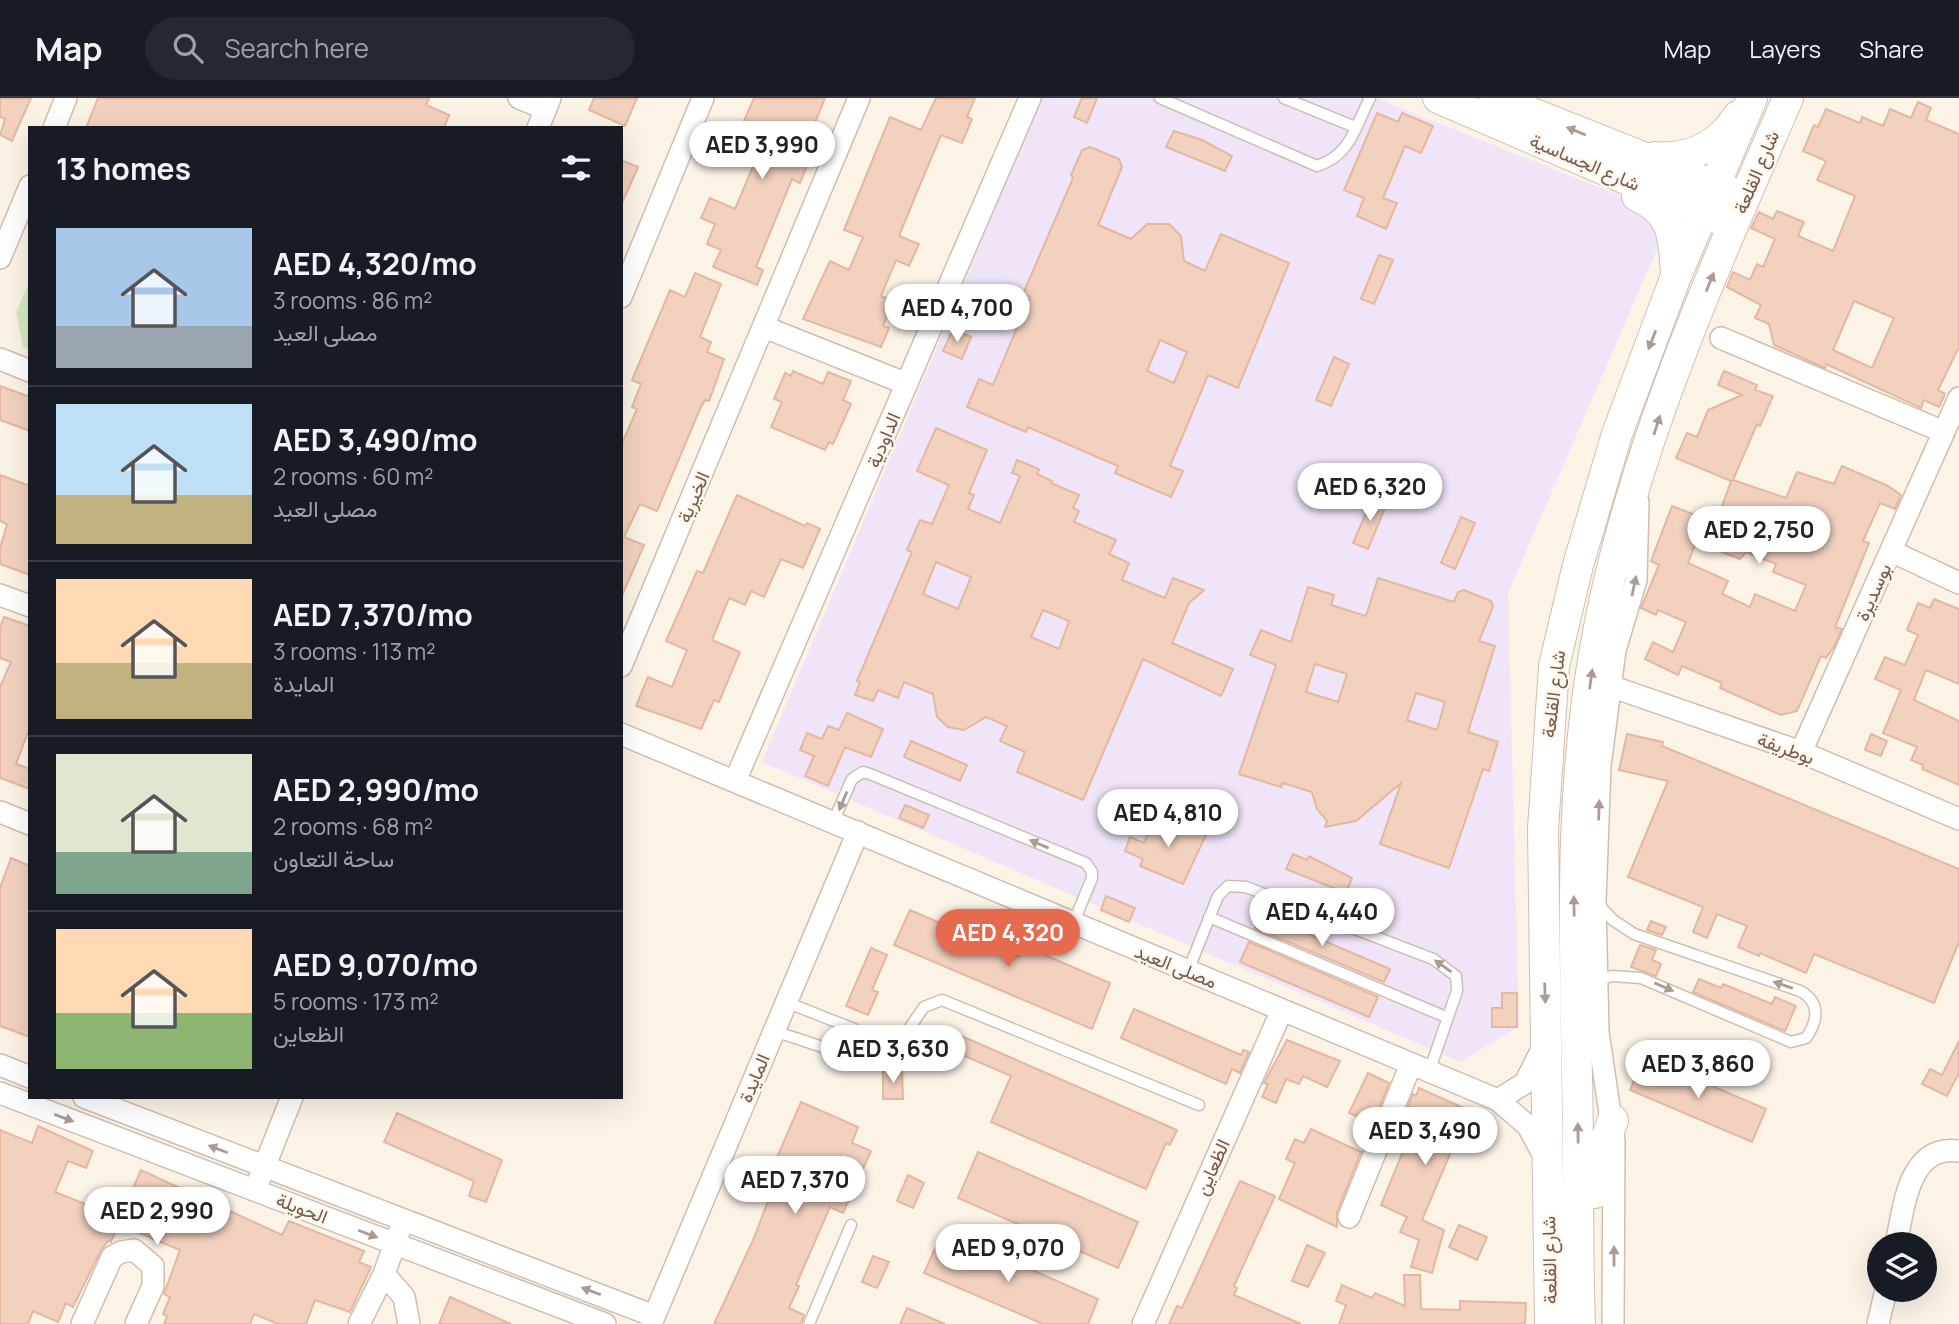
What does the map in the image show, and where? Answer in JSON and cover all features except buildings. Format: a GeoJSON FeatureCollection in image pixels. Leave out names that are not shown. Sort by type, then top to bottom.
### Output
{"type":"FeatureCollection","features":[{"type":"Feature","properties":{"kind":"main road","name":"شارع الجساسية"},"geometry":{"type":"LineString","coordinates":[[1438,98],[1490,109],[1639,156],[1744,198]]}},
{"type":"Feature","properties":{"kind":"main road"},"geometry":{"type":"LineString","coordinates":[[1639,156],[1678,159],[1690,156],[1727,133],[1751,98]]}},
{"type":"Feature","properties":{"kind":"main road","name":"شارع القلعة"},"geometry":{"type":"LineString","coordinates":[[1550,1324],[1543,829],[1553,666],[1578,565],[1617,434],[1676,276],[1751,98]]}},
{"type":"Feature","properties":{"kind":"main road","name":"شارع القلعة"},"geometry":{"type":"LineString","coordinates":[[1580,1310],[1573,873],[1579,763],[1599,624],[1639,482],[1671,382],[1744,198],[1788,100]]}},
{"type":"Feature","properties":{"kind":"main road","name":"شارع الجساسية"},"geometry":{"type":"LineString","coordinates":[[1490,109],[1733,225]]}},
{"type":"Feature","properties":{"kind":"main road"},"geometry":{"type":"LineString","coordinates":[[1490,109],[1535,148],[1657,205],[1666,217],[1674,241],[1676,276]]}},
{"type":"Feature","properties":{"kind":"main road"},"geometry":{"type":"LineString","coordinates":[[1580,1310],[1594,1254],[1595,1169],[1613,1120]]}},
{"type":"Feature","properties":{"kind":"street"},"geometry":{"type":"LineString","coordinates":[[55,126],[66,98]]}},
{"type":"Feature","properties":{"kind":"street"},"geometry":{"type":"LineString","coordinates":[[519,98],[545,111]]}},
{"type":"Feature","properties":{"kind":"street"},"geometry":{"type":"LineString","coordinates":[[623,287],[629,258],[703,98]]}},
{"type":"Feature","properties":{"kind":"street","name":"الخيرية"},"geometry":{"type":"LineString","coordinates":[[623,661],[859,98]]}},
{"type":"Feature","properties":{"kind":"street","name":"الداودية"},"geometry":{"type":"LineString","coordinates":[[735,781],[1030,98]]}},
{"type":"Feature","properties":{"kind":"street"},"geometry":{"type":"LineString","coordinates":[[0,258],[28,191]]}},
{"type":"Feature","properties":{"kind":"street"},"geometry":{"type":"LineString","coordinates":[[764,327],[907,384]]}},
{"type":"Feature","properties":{"kind":"street"},"geometry":{"type":"LineString","coordinates":[[1721,338],[1944,432]]}},
{"type":"Feature","properties":{"kind":"street"},"geometry":{"type":"LineString","coordinates":[[0,359],[28,369]]}},
{"type":"Feature","properties":{"kind":"street","name":"بوسديرة"},"geometry":{"type":"LineString","coordinates":[[1801,752],[1959,398]]}},
{"type":"Feature","properties":{"kind":"street","name":"شارع القلعة"},"geometry":{"type":"LineString","coordinates":[[1613,1324],[1613,1120],[1600,1051],[1595,901],[1600,766],[1615,650],[1636,580],[1639,482]]}},
{"type":"Feature","properties":{"kind":"street"},"geometry":{"type":"LineString","coordinates":[[1891,551],[1959,583]]}},
{"type":"Feature","properties":{"kind":"street"},"geometry":{"type":"LineString","coordinates":[[0,595],[28,605]]}},
{"type":"Feature","properties":{"kind":"street","name":"بوطريفة"},"geometry":{"type":"LineString","coordinates":[[1610,686],[1801,752],[1959,819]]}},
{"type":"Feature","properties":{"kind":"street","name":"مصلى العيد"},"geometry":{"type":"LineString","coordinates":[[623,735],[1498,1100],[1528,1126],[1549,1166]]}},
{"type":"Feature","properties":{"kind":"street"},"geometry":{"type":"LineString","coordinates":[[0,812],[28,823]]}},
{"type":"Feature","properties":{"kind":"street","name":"المايدة"},"geometry":{"type":"LineString","coordinates":[[653,1320],[858,832]]}},
{"type":"Feature","properties":{"kind":"street","name":"الظعاين"},"geometry":{"type":"LineString","coordinates":[[1143,1324],[1282,1010]]}},
{"type":"Feature","properties":{"kind":"street"},"geometry":{"type":"LineString","coordinates":[[1498,1100],[1525,1083],[1548,1037]]}},
{"type":"Feature","properties":{"kind":"street"},"geometry":{"type":"LineString","coordinates":[[0,1065],[28,1076]]}},
{"type":"Feature","properties":{"kind":"street"},"geometry":{"type":"LineString","coordinates":[[1349,1217],[1420,1068]]}},
{"type":"Feature","properties":{"kind":"street","name":"الحويلة"},"geometry":{"type":"LineString","coordinates":[[0,1093],[604,1324]]}},
{"type":"Feature","properties":{"kind":"street","name":"الحويلة"},"geometry":{"type":"LineString","coordinates":[[89,1099],[653,1320]]}},
{"type":"Feature","properties":{"kind":"street"},"geometry":{"type":"LineString","coordinates":[[256,1190],[291,1099]]}},
{"type":"Feature","properties":{"kind":"street"},"geometry":{"type":"LineString","coordinates":[[1899,1232],[1915,1169],[1929,1157],[1947,1149],[1959,1151]]}},
{"type":"Feature","properties":{"kind":"street"},"geometry":{"type":"LineString","coordinates":[[359,1324],[384,1274],[403,1220]]}},
{"type":"Feature","properties":{"kind":"street"},"geometry":{"type":"LineString","coordinates":[[82,1324],[112,1257],[134,1250],[153,1266],[153,1286],[136,1324]]}},
{"type":"Feature","properties":{"kind":"street"},"geometry":{"type":"LineString","coordinates":[[384,1274],[404,1297],[409,1324]]}},
{"type":"Feature","properties":{"kind":"street"},"geometry":{"type":"LineString","coordinates":[[1878,1324],[1883,1302]]}},
{"type":"Feature","properties":{"kind":"lane"},"geometry":{"type":"LineString","coordinates":[[1160,98],[1317,166],[1336,160],[1347,147],[1370,98]]}},
{"type":"Feature","properties":{"kind":"lane"},"geometry":{"type":"LineString","coordinates":[[1284,98],[1355,127]]}},
{"type":"Feature","properties":{"kind":"lane"},"geometry":{"type":"LineString","coordinates":[[833,822],[852,779],[863,772],[1086,863],[1093,872],[1092,878],[1073,924]]}},
{"type":"Feature","properties":{"kind":"lane"},"geometry":{"type":"LineString","coordinates":[[1188,971],[1219,895],[1228,887],[1246,887],[1433,960],[1456,976],[1457,990],[1420,1068]]}},
{"type":"Feature","properties":{"kind":"lane"},"geometry":{"type":"LineString","coordinates":[[1595,901],[1613,920],[1634,934],[1808,995],[1816,1009],[1816,1017],[1806,1038],[1791,1042],[1641,978],[1612,976],[1599,979]]}},
{"type":"Feature","properties":{"kind":"lane"},"geometry":{"type":"LineString","coordinates":[[1209,917],[1446,1017]]}},
{"type":"Feature","properties":{"kind":"lane"},"geometry":{"type":"LineString","coordinates":[[774,1031],[849,1058],[864,1057],[877,1050],[897,1046],[924,1007],[942,1000],[1199,1105]]}},
{"type":"Feature","properties":{"kind":"lane"},"geometry":{"type":"LineString","coordinates":[[786,1002],[854,1029],[877,1050]]}},
{"type":"Feature","properties":{"kind":"lane"},"geometry":{"type":"LineString","coordinates":[[809,1324],[851,1226]]}},
{"type":"Feature","properties":{"kind":"shaded area"},"geometry":{"type":"Polygon","coordinates":[[[1042,98],[1376,98],[1653,209],[1664,233],[1508,593],[1519,1026],[1461,1062],[762,762],[1042,98]]]}},
{"type":"Feature","properties":{"kind":"green space"},"geometry":{"type":"Polygon","coordinates":[[[28,285],[28,349],[23,347],[16,312],[28,285]]]}}]}
